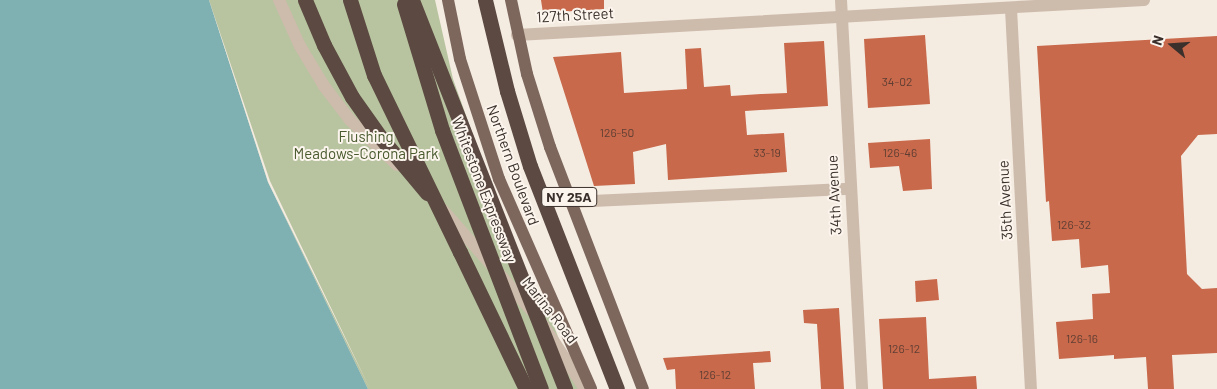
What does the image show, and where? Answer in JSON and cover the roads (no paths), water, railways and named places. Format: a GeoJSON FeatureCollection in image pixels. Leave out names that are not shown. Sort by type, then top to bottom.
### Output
{"type":"FeatureCollection","features":[{"type":"Feature","properties":{"kind":"highway"},"geometry":{"type":"LineString","coordinates":[[305,0],[324,44],[349,92],[374,129],[426,193]]}},
{"type":"Feature","properties":{"kind":"highway"},"geometry":{"type":"LineString","coordinates":[[350,0],[365,53],[380,90],[526,389]]}},
{"type":"Feature","properties":{"kind":"highway","name":"Whitestone Expressway"},"geometry":{"type":"LineString","coordinates":[[403,0],[442,130],[541,389]]}},
{"type":"Feature","properties":{"kind":"highway"},"geometry":{"type":"LineString","coordinates":[[412,0],[565,389]]}},
{"type":"Feature","properties":{"kind":"highway"},"geometry":{"type":"LineString","coordinates":[[485,0],[507,91],[530,166],[566,265],[617,389]]}},
{"type":"Feature","properties":{"kind":"main road","name":"Northern Boulevard"},"geometry":{"type":"LineString","coordinates":[[448,0],[460,59],[498,179],[591,389]]}},
{"type":"Feature","properties":{"kind":"main road","name":"NY 25A"},"geometry":{"type":"LineString","coordinates":[[511,0],[517,35],[542,122],[643,389]]}},
{"type":"Feature","properties":{"kind":"street","name":"Marina Road"},"geometry":{"type":"LineString","coordinates":[[279,0],[304,53],[336,102],[366,137],[426,193],[518,294],[563,352],[585,389]]}},
{"type":"Feature","properties":{"kind":"street","name":"34th Avenue"},"geometry":{"type":"LineString","coordinates":[[840,0],[862,389]]}},
{"type":"Feature","properties":{"kind":"street","name":"127th Street"},"geometry":{"type":"LineString","coordinates":[[517,35],[1011,9],[1144,0]]}},
{"type":"Feature","properties":{"kind":"street","name":"35th Avenue"},"geometry":{"type":"LineString","coordinates":[[1011,9],[1031,389]]}},
{"type":"Feature","properties":{"kind":"street"},"geometry":{"type":"LineString","coordinates":[[571,202],[850,189]]}},
{"type":"Feature","properties":{"kind":"water"},"geometry":{"type":"Polygon","coordinates":[[[0,0],[209,0],[268,182],[368,389],[0,389],[0,0]]]}},
{"type":"Feature","properties":{"kind":"park label","name":"Flushing Meadows-Corona Park"},"geometry":{"type":"Point","coordinates":[366,144]}}]}
